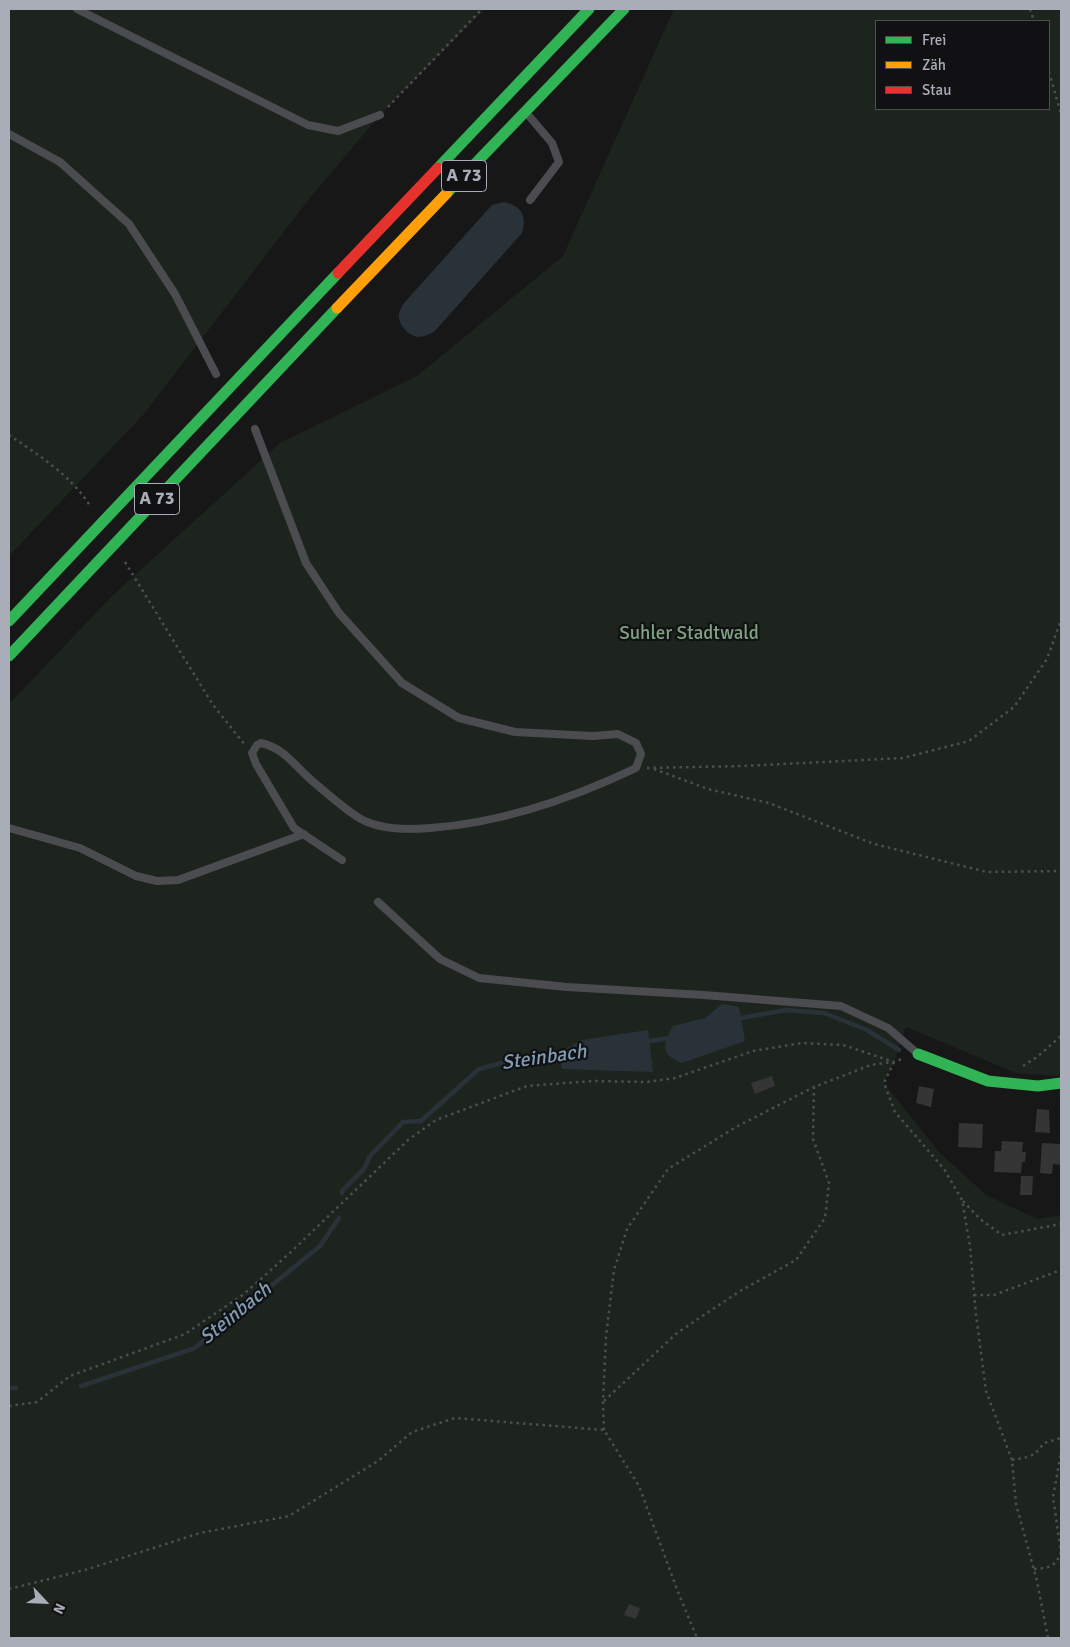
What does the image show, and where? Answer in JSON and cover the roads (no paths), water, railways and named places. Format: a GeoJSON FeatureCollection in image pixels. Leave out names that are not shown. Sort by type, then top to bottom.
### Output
{"type":"FeatureCollection","features":[{"type":"Feature","properties":{"kind":"main road","name":"A 73"},"geometry":{"type":"LineString","coordinates":[[9,620],[589,9]]}},
{"type":"Feature","properties":{"kind":"main road","name":"A 73"},"geometry":{"type":"LineString","coordinates":[[9,656],[304,343],[624,9]]}},
{"type":"Feature","properties":{"kind":"main road"},"geometry":{"type":"LineString","coordinates":[[918,1054],[988,1081],[1038,1086],[1061,1083]]}},
{"type":"Feature","properties":{"kind":"lane"},"geometry":{"type":"LineString","coordinates":[[77,9],[308,125],[338,131],[380,116]]}},
{"type":"Feature","properties":{"kind":"lane"},"geometry":{"type":"LineString","coordinates":[[526,112],[552,142],[559,162],[530,200]]}},
{"type":"Feature","properties":{"kind":"lane"},"geometry":{"type":"LineString","coordinates":[[9,134],[60,162],[129,224],[175,294],[216,374]]}},
{"type":"Feature","properties":{"kind":"lane"},"geometry":{"type":"LineString","coordinates":[[256,429],[306,563],[339,613],[402,683],[459,718],[515,732],[593,736],[618,734],[636,743],[641,754],[636,768],[605,783],[563,799],[523,812],[482,822],[411,830],[384,827],[358,817],[310,778],[282,750],[262,743],[253,749],[252,753],[256,764],[294,828],[342,860]]}},
{"type":"Feature","properties":{"kind":"lane"},"geometry":{"type":"LineString","coordinates":[[9,828],[80,848],[136,876],[157,881],[178,880],[304,834]]}},
{"type":"Feature","properties":{"kind":"lane"},"geometry":{"type":"LineString","coordinates":[[378,902],[440,959],[479,978],[567,987],[841,1006],[888,1028],[918,1054]]}},
{"type":"Feature","properties":{"kind":"waterway","name":"Steinbach"},"geometry":{"type":"LineString","coordinates":[[735,1019],[786,1010],[824,1013],[867,1030],[899,1050]]}},
{"type":"Feature","properties":{"kind":"waterway"},"geometry":{"type":"LineString","coordinates":[[644,1042],[670,1038]]}},
{"type":"Feature","properties":{"kind":"waterway","name":"Steinbach"},"geometry":{"type":"LineString","coordinates":[[342,1193],[364,1169],[370,1156],[403,1122],[421,1121],[479,1069],[520,1058],[565,1056]]}},
{"type":"Feature","properties":{"kind":"waterway","name":"Steinbach"},"geometry":{"type":"LineString","coordinates":[[81,1386],[195,1348],[320,1246],[339,1218]]}},
{"type":"Feature","properties":{"kind":"waterway","name":"Steinbach"},"geometry":{"type":"LineString","coordinates":[[9,1388],[16,1388]]}},
{"type":"Feature","properties":{"kind":"park label","name":"Suhler Stadtwald"},"geometry":{"type":"Point","coordinates":[689,634]}}]}
